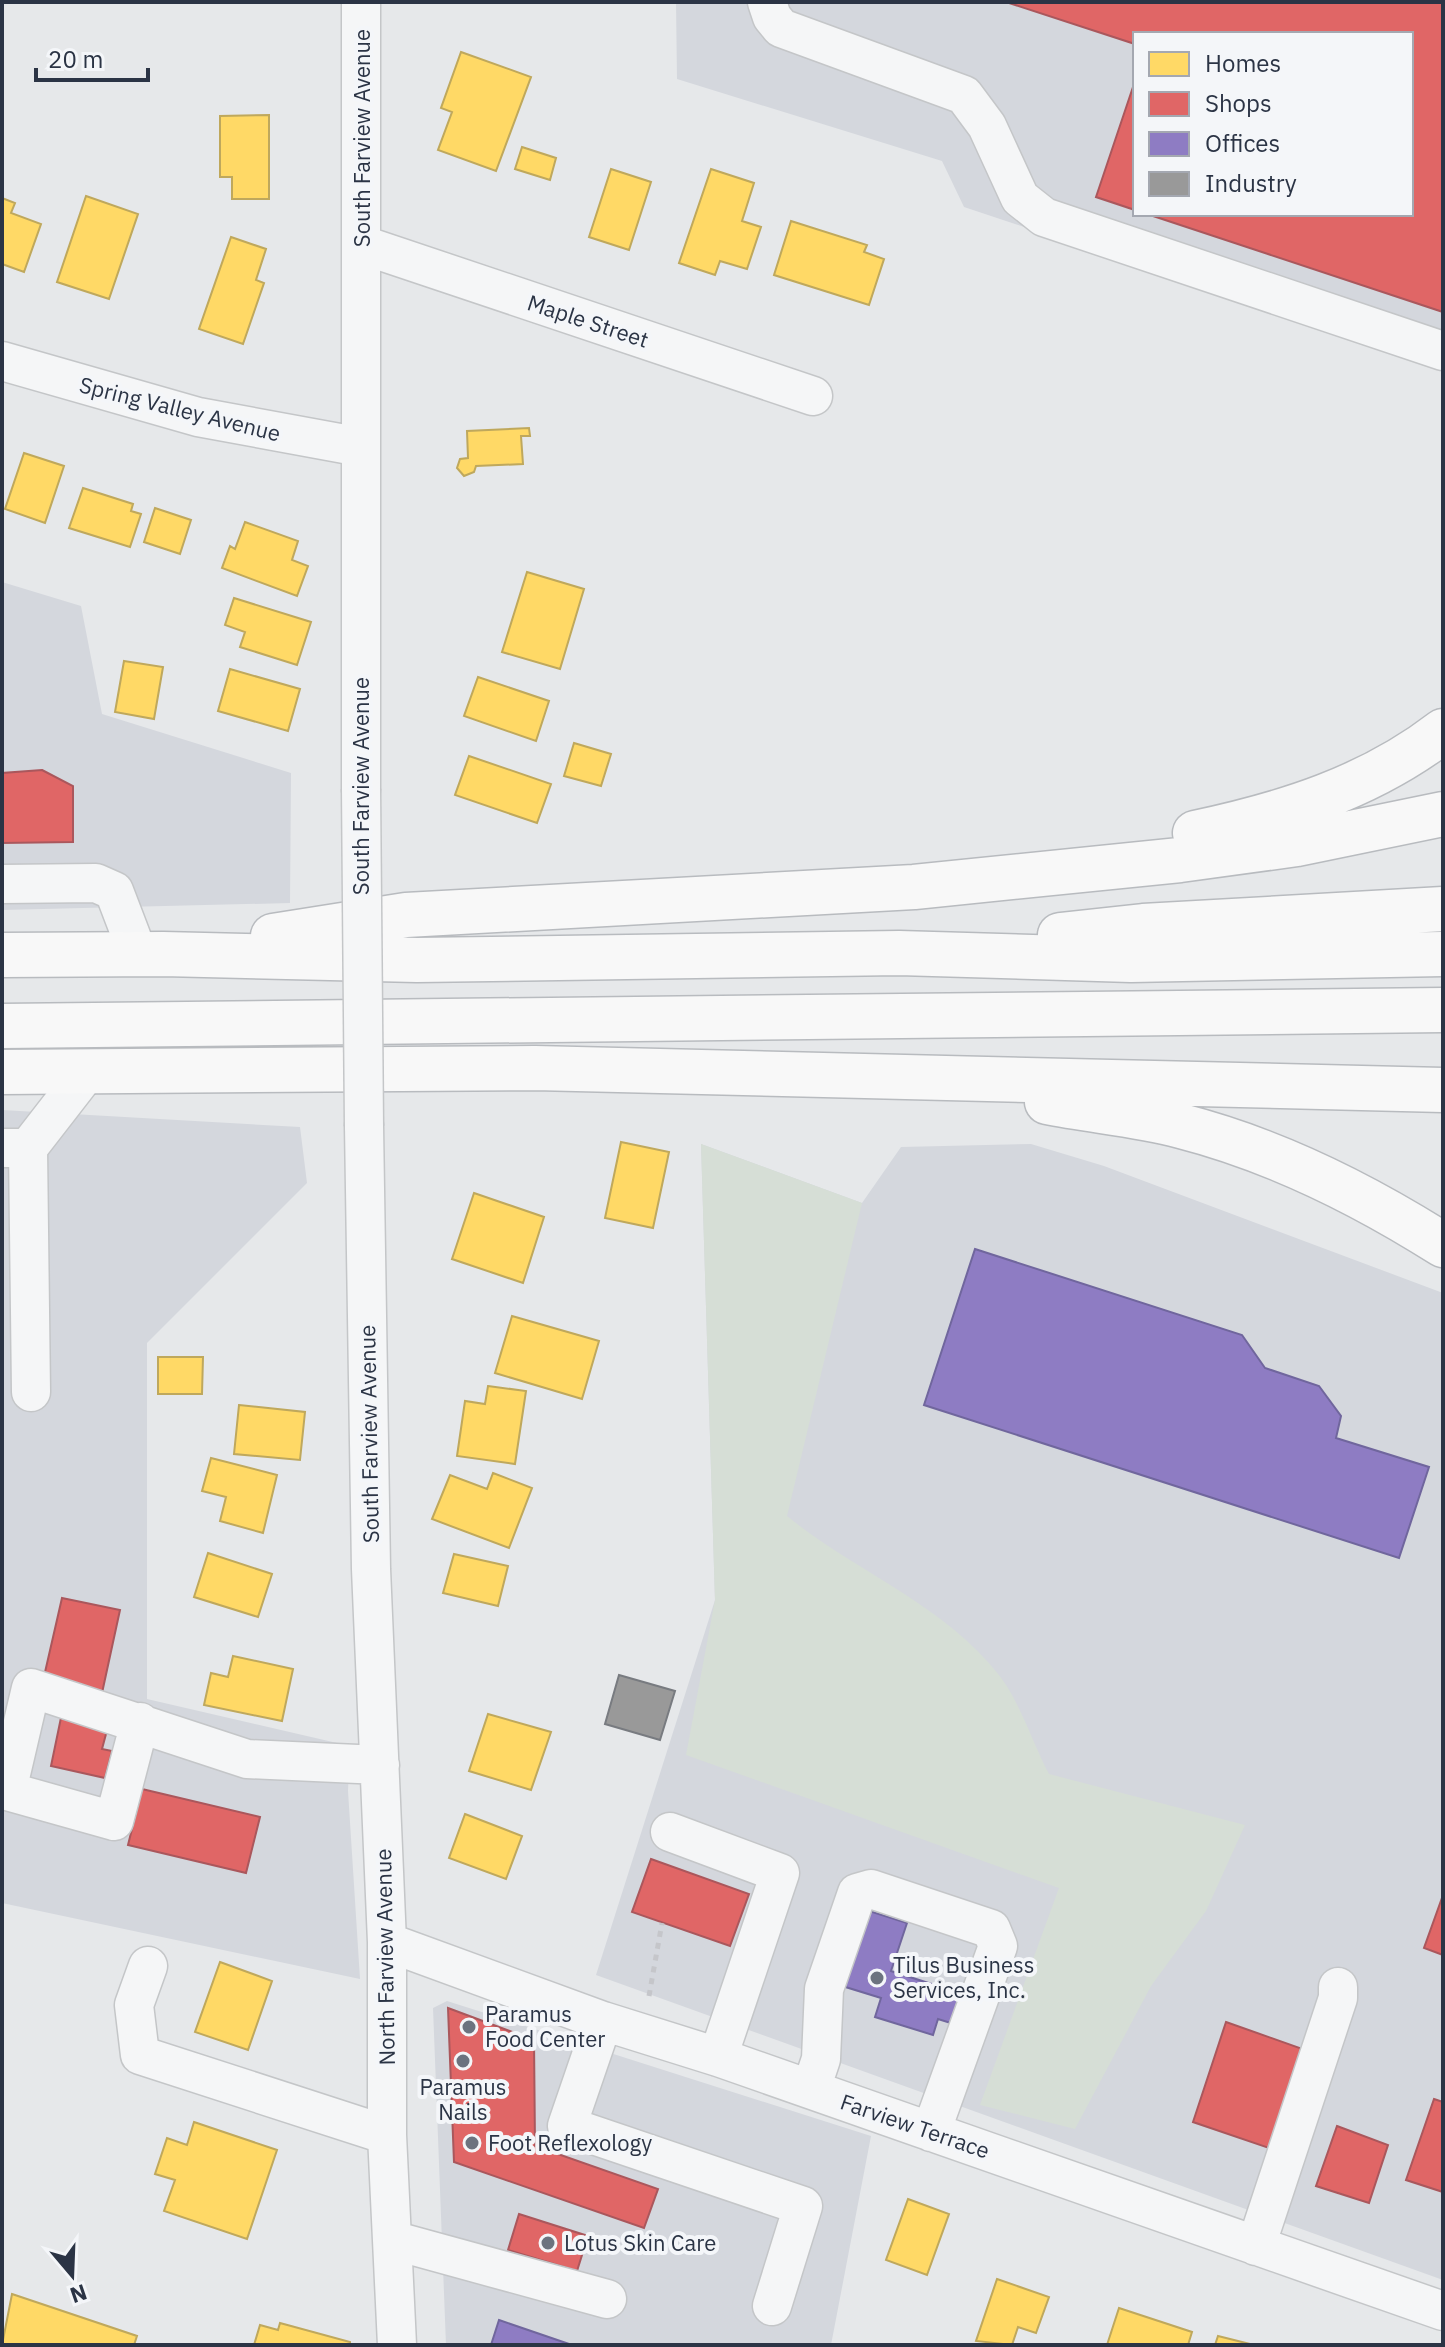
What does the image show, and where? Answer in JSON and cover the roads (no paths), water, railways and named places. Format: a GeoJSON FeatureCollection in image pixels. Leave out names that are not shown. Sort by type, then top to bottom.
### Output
{"type":"FeatureCollection","features":[{"type":"Feature","properties":{"kind":"highway"},"geometry":{"type":"LineString","coordinates":[[914,887],[1177,837],[1276,813],[1323,799],[1370,779],[1443,731]]}},
{"type":"Feature","properties":{"kind":"highway"},"geometry":{"type":"LineString","coordinates":[[150,954],[406,915],[914,887],[1180,860],[1297,844],[1443,814]]}},
{"type":"Feature","properties":{"kind":"highway"},"geometry":{"type":"LineString","coordinates":[[899,953],[1143,926],[1443,909]]}},
{"type":"Feature","properties":{"kind":"highway"},"geometry":{"type":"LineString","coordinates":[[2,955],[150,954],[417,960],[899,953],[1131,960],[1443,954]]}},
{"type":"Feature","properties":{"kind":"highway"},"geometry":{"type":"LineString","coordinates":[[2,1026],[1443,1010]]}},
{"type":"Feature","properties":{"kind":"highway"},"geometry":{"type":"LineString","coordinates":[[2,1072],[535,1068],[1443,1090]]}},
{"type":"Feature","properties":{"kind":"highway"},"geometry":{"type":"LineString","coordinates":[[931,1078],[1178,1125],[1230,1140],[1287,1161],[1345,1188],[1443,1245]]}},
{"type":"Feature","properties":{"kind":"street","name":"South Farview Avenue"},"geometry":{"type":"LineString","coordinates":[[361,2],[361,789],[371,1569]]}},
{"type":"Feature","properties":{"kind":"street"},"geometry":{"type":"LineString","coordinates":[[767,2],[781,28],[964,95],[987,126],[1020,198],[1044,217],[1443,351]]}},
{"type":"Feature","properties":{"kind":"street","name":"Maple Street"},"geometry":{"type":"LineString","coordinates":[[363,245],[813,396]]}},
{"type":"Feature","properties":{"kind":"street","name":"Spring Valley Avenue"},"geometry":{"type":"LineString","coordinates":[[2,361],[198,417],[361,447]]}},
{"type":"Feature","properties":{"kind":"street"},"geometry":{"type":"LineString","coordinates":[[2,884],[96,883],[114,891],[150,954]]}},
{"type":"Feature","properties":{"kind":"street"},"geometry":{"type":"LineString","coordinates":[[31,1392],[15,1148],[87,1072]]}},
{"type":"Feature","properties":{"kind":"street","name":"North Farview Avenue"},"geometry":{"type":"LineString","coordinates":[[371,1569],[387,1942],[387,2135],[397,2345]]}},
{"type":"Feature","properties":{"kind":"street"},"geometry":{"type":"LineString","coordinates":[[140,1722],[247,1759],[380,1765]]}},
{"type":"Feature","properties":{"kind":"street"},"geometry":{"type":"LineString","coordinates":[[670,1832],[780,1873],[718,2057]]}},
{"type":"Feature","properties":{"kind":"street"},"geometry":{"type":"LineString","coordinates":[[811,2089],[821,2059],[824,1989],[857,1893],[871,1889],[991,1929],[998,1946],[931,2132]]}},
{"type":"Feature","properties":{"kind":"street","name":"Farview Terrace"},"geometry":{"type":"LineString","coordinates":[[387,1942],[603,2021],[811,2089],[1443,2311]]}},
{"type":"Feature","properties":{"kind":"street"},"geometry":{"type":"LineString","coordinates":[[148,1966],[134,2005],[140,2055],[387,2135]]}},
{"type":"Feature","properties":{"kind":"street"},"geometry":{"type":"LineString","coordinates":[[1256,2246],[1338,1998],[1338,1987]]}},
{"type":"Feature","properties":{"kind":"street"},"geometry":{"type":"LineString","coordinates":[[603,2021],[567,2126],[803,2206],[772,2306]]}},
{"type":"Feature","properties":{"kind":"street"},"geometry":{"type":"LineString","coordinates":[[392,2240],[607,2299]]}},
{"type":"Feature","properties":{"kind":"place","name":"Tilus Business Services, Inc."},"geometry":{"type":"Point","coordinates":[877,1978]}},
{"type":"Feature","properties":{"kind":"place","name":"Paramus Food Center"},"geometry":{"type":"Point","coordinates":[469,2027]}},
{"type":"Feature","properties":{"kind":"place","name":"Paramus Nails"},"geometry":{"type":"Point","coordinates":[463,2061]}},
{"type":"Feature","properties":{"kind":"place","name":"Foot Reflexology"},"geometry":{"type":"Point","coordinates":[472,2143]}},
{"type":"Feature","properties":{"kind":"place","name":"Lotus Skin Care"},"geometry":{"type":"Point","coordinates":[548,2243]}}]}
